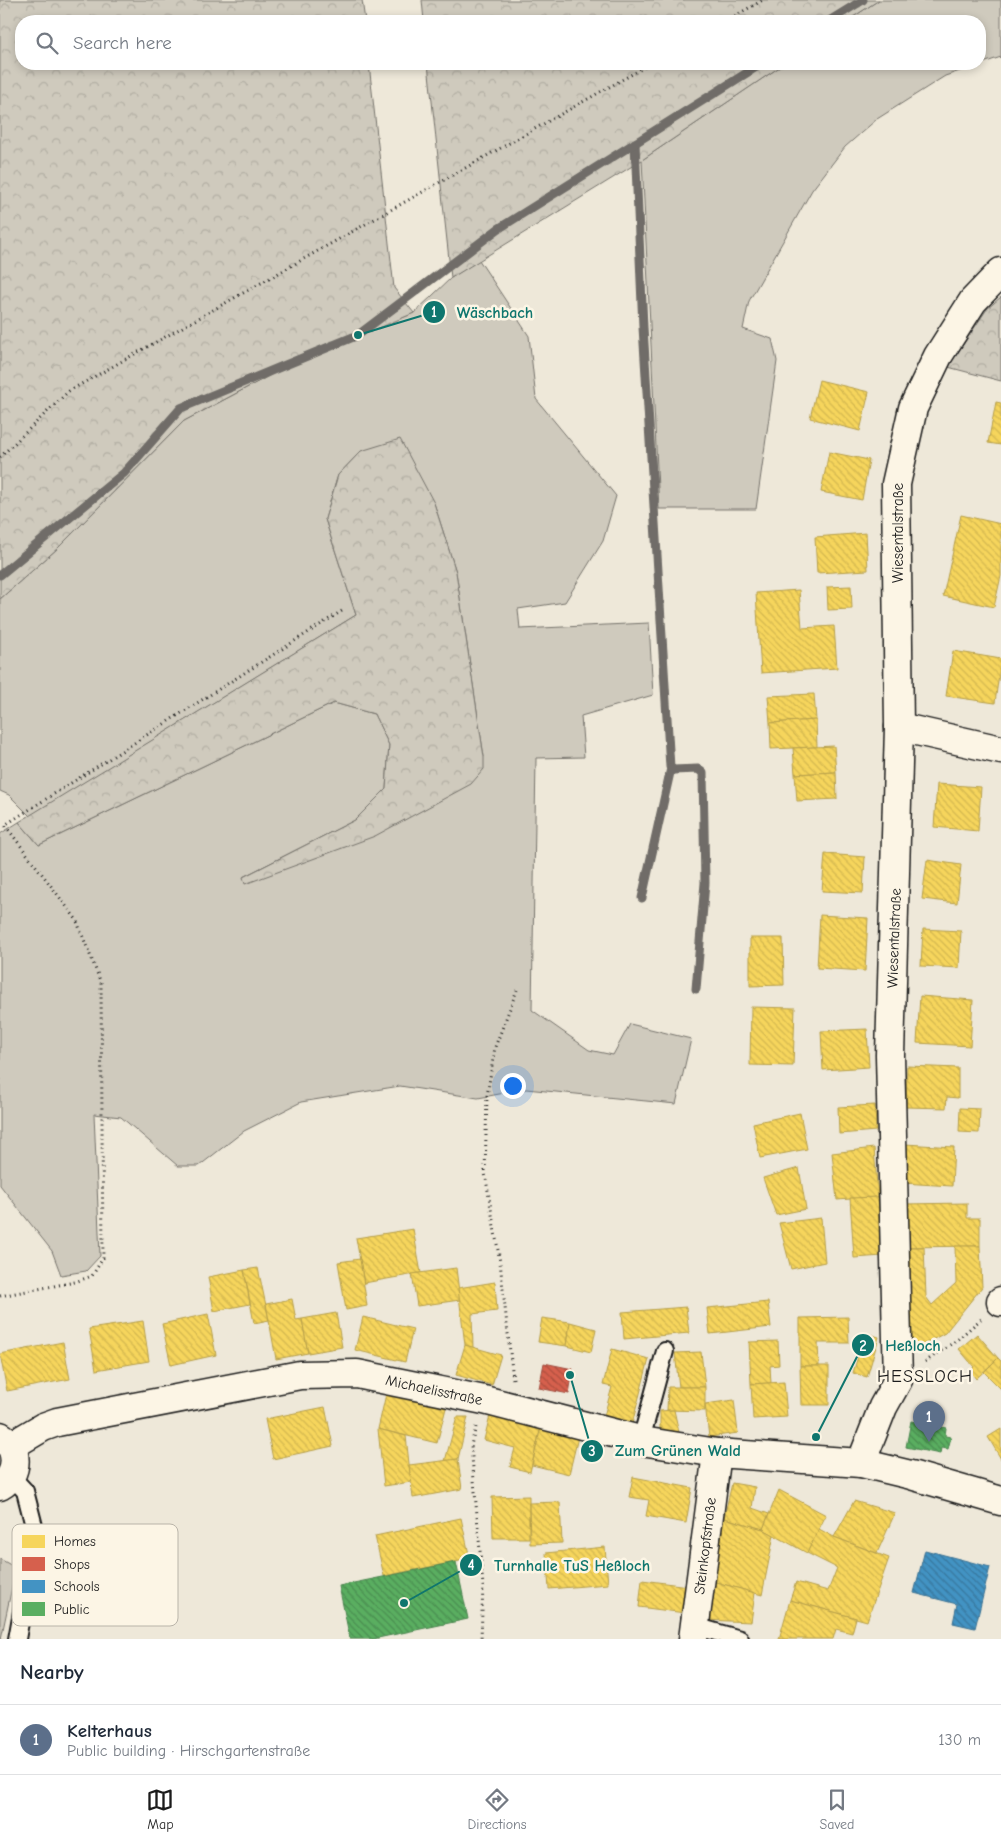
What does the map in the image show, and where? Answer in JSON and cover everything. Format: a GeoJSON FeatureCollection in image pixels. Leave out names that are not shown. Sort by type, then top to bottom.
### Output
{"type":"FeatureCollection","features":[{"type":"Feature","properties":{"kind":"street","name":"Wiesentalstraße"},"geometry":{"type":"LineString","coordinates":[[898,1380],[890,1055],[899,727],[896,484],[913,408],[938,356],[973,301],[1001,272]]}},
{"type":"Feature","properties":{"kind":"street"},"geometry":{"type":"LineString","coordinates":[[899,727],[1001,750]]}},
{"type":"Feature","properties":{"kind":"street","name":"Michaelisstraße"},"geometry":{"type":"LineString","coordinates":[[6,1441],[57,1422],[300,1375],[357,1374],[484,1400],[641,1440],[717,1453],[861,1463],[1001,1500]]}},
{"type":"Feature","properties":{"kind":"street"},"geometry":{"type":"LineString","coordinates":[[861,1463],[883,1407],[898,1380]]}},
{"type":"Feature","properties":{"kind":"street"},"geometry":{"type":"LineString","coordinates":[[6,1441],[15,1456],[14,1466],[6,1481]]}},
{"type":"Feature","properties":{"kind":"street","name":"Steinkopfstraße"},"geometry":{"type":"LineString","coordinates":[[694,1632],[717,1453]]}},
{"type":"Feature","properties":{"kind":"lane"},"geometry":{"type":"LineString","coordinates":[[641,1440],[665,1351]]}},
{"type":"Feature","properties":{"kind":"lane"},"geometry":{"type":"LineString","coordinates":[[6,1481],[25,1491],[34,1524]]}},
{"type":"Feature","properties":{"kind":"lane"},"geometry":{"type":"LineString","coordinates":[[17,1639],[19,1626]]}},
{"type":"Feature","properties":{"kind":"lane"},"geometry":{"type":"LineString","coordinates":[[694,1632],[740,1639]]}},
{"type":"Feature","properties":{"kind":"path"},"geometry":{"type":"LineString","coordinates":[[737,15],[763,0]]}},
{"type":"Feature","properties":{"kind":"path"},"geometry":{"type":"LineString","coordinates":[[0,457],[69,391],[639,70]]}},
{"type":"Feature","properties":{"kind":"path"},"geometry":{"type":"LineString","coordinates":[[0,1296],[75,1282],[92,1276],[104,1258],[101,983],[76,920],[5,825],[342,611]]}},
{"type":"Feature","properties":{"kind":"path"},"geometry":{"type":"LineString","coordinates":[[516,1408],[500,1262],[486,1173],[487,1096],[495,1046],[517,990]]}},
{"type":"Feature","properties":{"kind":"path"},"geometry":{"type":"LineString","coordinates":[[898,1380],[957,1340],[1001,1302]]}},
{"type":"Feature","properties":{"kind":"path"},"geometry":{"type":"LineString","coordinates":[[481,1639],[483,1586],[471,1445],[484,1400]]}},
{"type":"Feature","properties":{"kind":"green space"},"geometry":{"type":"Polygon","coordinates":[[[0,0],[362,0],[364,15],[15,15],[15,70],[370,70],[394,288],[414,313],[282,369],[184,421],[58,548],[0,599],[0,0]]]}},
{"type":"Feature","properties":{"kind":"green space"},"geometry":{"type":"Polygon","coordinates":[[[422,0],[879,0],[856,15],[423,15],[422,0]]]}},
{"type":"Feature","properties":{"kind":"green space"},"geometry":{"type":"Polygon","coordinates":[[[879,0],[1001,0],[1001,57],[986,62],[986,15],[856,15],[879,0]]]}},
{"type":"Feature","properties":{"kind":"green space"},"geometry":{"type":"Polygon","coordinates":[[[429,70],[775,70],[642,160],[451,278],[429,70]]]}},
{"type":"Feature","properties":{"kind":"green space"},"geometry":{"type":"Polygon","coordinates":[[[775,70],[963,70],[945,76],[877,119],[845,147],[812,190],[749,301],[743,329],[772,339],[777,361],[756,509],[659,509],[642,160],[775,70]]]}},
{"type":"Feature","properties":{"kind":"green space"},"geometry":{"type":"Polygon","coordinates":[[[479,260],[529,336],[536,399],[616,496],[603,541],[565,602],[518,609],[520,629],[649,623],[653,695],[581,716],[584,757],[536,758],[532,1010],[589,1050],[613,1055],[630,1024],[691,1039],[676,1104],[526,1089],[478,1098],[400,1086],[301,1102],[244,1131],[199,1166],[178,1166],[121,1117],[94,1114],[100,1256],[86,1271],[61,1275],[52,1251],[0,1185],[0,834],[19,822],[39,845],[334,703],[374,714],[389,745],[386,789],[355,820],[243,877],[484,757],[456,572],[434,503],[361,451],[338,475],[325,519],[356,615],[30,816],[9,795],[0,791],[0,599],[58,548],[184,421],[282,369],[414,313],[451,278],[479,260]]]}},
{"type":"Feature","properties":{"kind":"green space"},"geometry":{"type":"Polygon","coordinates":[[[1001,297],[1001,381],[948,367],[987,309],[1001,297]]]}},
{"type":"Feature","properties":{"kind":"green space"},"geometry":{"type":"Polygon","coordinates":[[[400,439],[434,503],[456,572],[484,757],[484,769],[471,784],[375,836],[245,884],[243,877],[355,820],[386,789],[389,745],[374,714],[334,703],[39,845],[19,822],[356,615],[325,519],[338,475],[361,451],[400,439]]]}},
{"type":"Feature","properties":{"kind":"green space"},"geometry":{"type":"Polygon","coordinates":[[[0,1559],[12,1566],[12,1587],[0,1639],[0,1559]]]}},
{"type":"Feature","properties":{"kind":"building: Homes"},"geometry":{"type":"Polygon","coordinates":[[[819,380],[869,392],[860,431],[810,418],[819,380]]]}},
{"type":"Feature","properties":{"kind":"building: Homes"},"geometry":{"type":"Polygon","coordinates":[[[996,402],[1001,403],[1001,445],[988,443],[996,402]]]}},
{"type":"Feature","properties":{"kind":"building: Homes"},"geometry":{"type":"Polygon","coordinates":[[[829,452],[869,460],[862,500],[821,492],[829,452]]]}},
{"type":"Feature","properties":{"kind":"building: Homes"},"geometry":{"type":"Polygon","coordinates":[[[961,515],[1001,524],[1001,576],[994,607],[943,596],[961,515]]]}},
{"type":"Feature","properties":{"kind":"building: Homes"},"geometry":{"type":"Polygon","coordinates":[[[866,533],[868,570],[817,573],[815,537],[866,533]]]}},
{"type":"Feature","properties":{"kind":"building: Homes"},"geometry":{"type":"Polygon","coordinates":[[[851,586],[852,609],[828,610],[827,587],[851,586]]]}},
{"type":"Feature","properties":{"kind":"building: Homes"},"geometry":{"type":"Polygon","coordinates":[[[799,590],[802,628],[834,626],[837,668],[761,673],[756,593],[799,590]]]}},
{"type":"Feature","properties":{"kind":"building: Homes"},"geometry":{"type":"Polygon","coordinates":[[[953,651],[1001,659],[995,703],[946,696],[953,651]]]}},
{"type":"Feature","properties":{"kind":"building: Homes"},"geometry":{"type":"Polygon","coordinates":[[[814,694],[816,720],[770,723],[768,696],[814,694]]]}},
{"type":"Feature","properties":{"kind":"building: Homes"},"geometry":{"type":"Polygon","coordinates":[[[816,720],[817,747],[771,749],[770,723],[816,720]]]}},
{"type":"Feature","properties":{"kind":"building: Homes"},"geometry":{"type":"Polygon","coordinates":[[[834,746],[836,772],[795,774],[793,748],[834,746]]]}},
{"type":"Feature","properties":{"kind":"building: Homes"},"geometry":{"type":"Polygon","coordinates":[[[836,772],[837,799],[797,801],[795,774],[836,772]]]}},
{"type":"Feature","properties":{"kind":"building: Homes"},"geometry":{"type":"Polygon","coordinates":[[[937,784],[981,787],[978,831],[934,827],[937,784]]]}},
{"type":"Feature","properties":{"kind":"building: Homes"},"geometry":{"type":"Polygon","coordinates":[[[825,854],[865,857],[863,893],[822,891],[825,854]]]}},
{"type":"Feature","properties":{"kind":"building: Homes"},"geometry":{"type":"Polygon","coordinates":[[[927,860],[961,865],[957,903],[922,899],[927,860]]]}},
{"type":"Feature","properties":{"kind":"building: Homes"},"geometry":{"type":"Polygon","coordinates":[[[820,915],[868,918],[865,971],[817,968],[820,915]]]}},
{"type":"Feature","properties":{"kind":"building: Homes"},"geometry":{"type":"Polygon","coordinates":[[[923,929],[961,931],[959,968],[921,966],[923,929]]]}},
{"type":"Feature","properties":{"kind":"building: Homes"},"geometry":{"type":"Polygon","coordinates":[[[750,938],[783,938],[784,985],[750,986],[750,938]]]}},
{"type":"Feature","properties":{"kind":"building: Homes"},"geometry":{"type":"Polygon","coordinates":[[[920,996],[973,1000],[970,1046],[917,1043],[920,996]]]}},
{"type":"Feature","properties":{"kind":"building: Homes"},"geometry":{"type":"Polygon","coordinates":[[[751,1007],[795,1008],[793,1066],[750,1065],[751,1007]]]}},
{"type":"Feature","properties":{"kind":"building: Homes"},"geometry":{"type":"Polygon","coordinates":[[[867,1029],[869,1067],[823,1070],[821,1031],[867,1029]]]}},
{"type":"Feature","properties":{"kind":"building: Homes"},"geometry":{"type":"Polygon","coordinates":[[[907,1066],[958,1068],[958,1098],[947,1097],[946,1108],[906,1107],[907,1066]]]}},
{"type":"Feature","properties":{"kind":"building: Homes"},"geometry":{"type":"Polygon","coordinates":[[[875,1105],[876,1131],[839,1134],[838,1107],[875,1105]]]}},
{"type":"Feature","properties":{"kind":"building: Homes"},"geometry":{"type":"Polygon","coordinates":[[[960,1108],[980,1109],[979,1133],[959,1132],[960,1108]]]}},
{"type":"Feature","properties":{"kind":"building: Homes"},"geometry":{"type":"Polygon","coordinates":[[[800,1113],[807,1149],[760,1158],[753,1123],[800,1113]]]}},
{"type":"Feature","properties":{"kind":"building: Homes"},"geometry":{"type":"Polygon","coordinates":[[[905,1144],[954,1147],[952,1186],[902,1183],[905,1144]]]}},
{"type":"Feature","properties":{"kind":"building: Homes"},"geometry":{"type":"Polygon","coordinates":[[[874,1148],[878,1197],[837,1200],[832,1153],[874,1148]]]}},
{"type":"Feature","properties":{"kind":"building: Homes"},"geometry":{"type":"Polygon","coordinates":[[[799,1168],[806,1209],[776,1215],[763,1178],[799,1168]]]}},
{"type":"Feature","properties":{"kind":"building: Homes"},"geometry":{"type":"Polygon","coordinates":[[[878,1197],[883,1256],[854,1258],[850,1198],[878,1197]]]}},
{"type":"Feature","properties":{"kind":"building: Homes"},"geometry":{"type":"Polygon","coordinates":[[[967,1203],[967,1218],[980,1218],[980,1246],[904,1247],[903,1204],[967,1203]]]}},
{"type":"Feature","properties":{"kind":"building: Homes"},"geometry":{"type":"Polygon","coordinates":[[[821,1218],[825,1262],[791,1269],[779,1223],[821,1218]]]}},
{"type":"Feature","properties":{"kind":"building: Homes"},"geometry":{"type":"Polygon","coordinates":[[[413,1229],[421,1273],[364,1283],[356,1238],[413,1229]]]}},
{"type":"Feature","properties":{"kind":"building: Homes"},"geometry":{"type":"Polygon","coordinates":[[[955,1246],[980,1246],[982,1287],[945,1333],[917,1348],[905,1326],[904,1247],[924,1247],[926,1297],[932,1305],[956,1283],[955,1246]]]}},
{"type":"Feature","properties":{"kind":"building: Homes"},"geometry":{"type":"Polygon","coordinates":[[[360,1259],[367,1306],[346,1310],[338,1262],[360,1259]]]}},
{"type":"Feature","properties":{"kind":"building: Homes"},"geometry":{"type":"Polygon","coordinates":[[[258,1268],[269,1320],[254,1323],[244,1270],[258,1268]]]}},
{"type":"Feature","properties":{"kind":"building: Homes"},"geometry":{"type":"Polygon","coordinates":[[[456,1268],[460,1300],[417,1306],[412,1274],[456,1268]]]}},
{"type":"Feature","properties":{"kind":"building: Homes"},"geometry":{"type":"Polygon","coordinates":[[[244,1270],[250,1304],[214,1311],[208,1277],[244,1270]]]}},
{"type":"Feature","properties":{"kind":"building: Homes"},"geometry":{"type":"Polygon","coordinates":[[[495,1282],[497,1311],[472,1314],[473,1348],[465,1345],[458,1288],[495,1282]]]}},
{"type":"Feature","properties":{"kind":"building: Homes"},"geometry":{"type":"Polygon","coordinates":[[[292,1299],[296,1320],[302,1319],[308,1353],[276,1359],[266,1304],[292,1299]]]}},
{"type":"Feature","properties":{"kind":"building: Homes"},"geometry":{"type":"Polygon","coordinates":[[[768,1302],[771,1327],[710,1334],[707,1308],[768,1302]]]}},
{"type":"Feature","properties":{"kind":"building: Homes"},"geometry":{"type":"Polygon","coordinates":[[[686,1307],[689,1333],[624,1339],[622,1312],[686,1307]]]}},
{"type":"Feature","properties":{"kind":"building: Homes"},"geometry":{"type":"Polygon","coordinates":[[[336,1313],[342,1347],[308,1353],[302,1319],[336,1313]]]}},
{"type":"Feature","properties":{"kind":"building: Homes"},"geometry":{"type":"Polygon","coordinates":[[[208,1314],[216,1355],[171,1365],[162,1324],[208,1314]]]}},
{"type":"Feature","properties":{"kind":"building: Homes"},"geometry":{"type":"Polygon","coordinates":[[[363,1317],[413,1329],[405,1362],[355,1350],[363,1317]]]}},
{"type":"Feature","properties":{"kind":"building: Homes"},"geometry":{"type":"Polygon","coordinates":[[[848,1317],[849,1343],[818,1343],[819,1366],[800,1366],[800,1318],[848,1317]]]}},
{"type":"Feature","properties":{"kind":"building: Homes"},"geometry":{"type":"Polygon","coordinates":[[[542,1318],[570,1322],[567,1346],[538,1342],[542,1318]]]}},
{"type":"Feature","properties":{"kind":"building: Homes"},"geometry":{"type":"Polygon","coordinates":[[[143,1321],[149,1361],[96,1370],[89,1329],[143,1321]]]}},
{"type":"Feature","properties":{"kind":"building: Homes"},"geometry":{"type":"Polygon","coordinates":[[[570,1322],[596,1329],[591,1352],[567,1346],[570,1322]]]}},
{"type":"Feature","properties":{"kind":"building: Homes"},"geometry":{"type":"Polygon","coordinates":[[[865,1333],[879,1337],[867,1377],[853,1373],[865,1333]]]}},
{"type":"Feature","properties":{"kind":"building: Homes"},"geometry":{"type":"Polygon","coordinates":[[[977,1334],[998,1358],[976,1379],[970,1371],[974,1367],[959,1349],[977,1334]]]}},
{"type":"Feature","properties":{"kind":"building: Homes"},"geometry":{"type":"Polygon","coordinates":[[[778,1341],[779,1365],[770,1366],[771,1383],[751,1384],[749,1342],[778,1341]]]}},
{"type":"Feature","properties":{"kind":"building: Homes"},"geometry":{"type":"Polygon","coordinates":[[[63,1342],[70,1379],[7,1391],[0,1354],[63,1342]]]}},
{"type":"Feature","properties":{"kind":"building: Homes"},"geometry":{"type":"Polygon","coordinates":[[[465,1345],[501,1355],[492,1385],[456,1375],[465,1345]]]}},
{"type":"Feature","properties":{"kind":"building: Homes"},"geometry":{"type":"Polygon","coordinates":[[[612,1349],[649,1359],[632,1424],[604,1416],[612,1387],[603,1385],[612,1349]]]}},
{"type":"Feature","properties":{"kind":"building: Homes"},"geometry":{"type":"Polygon","coordinates":[[[701,1352],[705,1387],[679,1387],[675,1353],[701,1352]]]}},
{"type":"Feature","properties":{"kind":"building: Homes"},"geometry":{"type":"Polygon","coordinates":[[[998,1358],[1001,1361],[1001,1389],[984,1372],[998,1358]]]}},
{"type":"Feature","properties":{"kind":"building: Homes"},"geometry":{"type":"Polygon","coordinates":[[[800,1366],[829,1366],[829,1405],[801,1405],[800,1366]]]}},
{"type":"Feature","properties":{"kind":"building: Homes"},"geometry":{"type":"Polygon","coordinates":[[[784,1382],[787,1417],[753,1419],[751,1384],[784,1382]]]}},
{"type":"Feature","properties":{"kind":"building: Homes"},"geometry":{"type":"Polygon","coordinates":[[[668,1387],[705,1387],[705,1411],[667,1410],[668,1387]]]}},
{"type":"Feature","properties":{"kind":"building: Homes"},"geometry":{"type":"Polygon","coordinates":[[[386,1394],[446,1408],[437,1443],[378,1429],[386,1394]]]}},
{"type":"Feature","properties":{"kind":"building: Homes"},"geometry":{"type":"Polygon","coordinates":[[[734,1400],[738,1433],[709,1437],[705,1404],[734,1400]]]}},
{"type":"Feature","properties":{"kind":"building: Homes"},"geometry":{"type":"Polygon","coordinates":[[[325,1407],[333,1446],[273,1459],[265,1419],[325,1407]]]}},
{"type":"Feature","properties":{"kind":"building: Homes"},"geometry":{"type":"Polygon","coordinates":[[[674,1410],[680,1437],[660,1432],[660,1411],[674,1410]]]}},
{"type":"Feature","properties":{"kind":"building: Homes"},"geometry":{"type":"Polygon","coordinates":[[[490,1415],[541,1427],[530,1472],[510,1467],[515,1448],[484,1440],[490,1415]]]}},
{"type":"Feature","properties":{"kind":"building: Homes"},"geometry":{"type":"Polygon","coordinates":[[[457,1417],[468,1417],[458,1459],[445,1461],[457,1417]]]}},
{"type":"Feature","properties":{"kind":"building: Homes"},"geometry":{"type":"Polygon","coordinates":[[[541,1427],[578,1437],[569,1474],[532,1465],[541,1427]]]}},
{"type":"Feature","properties":{"kind":"building: Homes"},"geometry":{"type":"Polygon","coordinates":[[[378,1429],[406,1436],[411,1482],[384,1486],[378,1429]]]}},
{"type":"Feature","properties":{"kind":"building: Homes"},"geometry":{"type":"Polygon","coordinates":[[[1001,1429],[1001,1459],[988,1437],[1001,1429]]]}},
{"type":"Feature","properties":{"kind":"building: Homes"},"geometry":{"type":"Polygon","coordinates":[[[458,1459],[462,1489],[413,1498],[409,1465],[458,1459]]]}},
{"type":"Feature","properties":{"kind":"building: Homes"},"geometry":{"type":"Polygon","coordinates":[[[633,1477],[692,1488],[686,1523],[646,1516],[649,1500],[629,1497],[633,1477]]]}},
{"type":"Feature","properties":{"kind":"building: Homes"},"geometry":{"type":"Polygon","coordinates":[[[732,1483],[755,1487],[752,1508],[769,1514],[763,1529],[724,1518],[732,1483]]]}},
{"type":"Feature","properties":{"kind":"building: Homes"},"geometry":{"type":"Polygon","coordinates":[[[779,1490],[826,1515],[807,1553],[763,1529],[779,1490]]]}},
{"type":"Feature","properties":{"kind":"building: Homes"},"geometry":{"type":"Polygon","coordinates":[[[529,1496],[529,1538],[493,1538],[492,1497],[529,1496]]]}},
{"type":"Feature","properties":{"kind":"building: Homes"},"geometry":{"type":"Polygon","coordinates":[[[854,1501],[895,1513],[877,1553],[834,1537],[854,1501]]]}},
{"type":"Feature","properties":{"kind":"building: Homes"},"geometry":{"type":"Polygon","coordinates":[[[560,1502],[562,1543],[530,1544],[529,1503],[560,1502]]]}},
{"type":"Feature","properties":{"kind":"building: Homes"},"geometry":{"type":"Polygon","coordinates":[[[461,1518],[470,1559],[384,1576],[375,1536],[461,1518]]]}},
{"type":"Feature","properties":{"kind":"building: Homes"},"geometry":{"type":"Polygon","coordinates":[[[724,1518],[763,1529],[774,1535],[762,1595],[712,1581],[724,1518]]]}},
{"type":"Feature","properties":{"kind":"building: Homes"},"geometry":{"type":"Polygon","coordinates":[[[819,1529],[834,1537],[889,1558],[867,1621],[790,1600],[796,1582],[828,1591],[837,1568],[807,1553],[819,1529]]]}},
{"type":"Feature","properties":{"kind":"building: Homes"},"geometry":{"type":"Polygon","coordinates":[[[605,1547],[608,1584],[549,1589],[546,1553],[605,1547]]]}},
{"type":"Feature","properties":{"kind":"building: Homes"},"geometry":{"type":"Polygon","coordinates":[[[642,1580],[688,1586],[685,1613],[639,1607],[642,1580]]]}},
{"type":"Feature","properties":{"kind":"building: Homes"},"geometry":{"type":"Polygon","coordinates":[[[712,1581],[755,1593],[751,1622],[705,1620],[712,1581]]]}},
{"type":"Feature","properties":{"kind":"building: Homes"},"geometry":{"type":"Polygon","coordinates":[[[790,1600],[856,1618],[852,1633],[836,1629],[833,1639],[779,1639],[790,1600]]]}},
{"type":"Feature","properties":{"kind":"building: Shops"},"geometry":{"type":"Polygon","coordinates":[[[544,1363],[573,1369],[569,1394],[539,1388],[544,1363]]]}},
{"type":"Feature","properties":{"kind":"building: Schools"},"geometry":{"type":"Polygon","coordinates":[[[925,1550],[990,1567],[975,1628],[953,1623],[957,1604],[914,1593],[925,1550]]]}},
{"type":"Feature","properties":{"kind":"building: Public"},"geometry":{"type":"Polygon","coordinates":[[[911,1421],[946,1428],[945,1436],[951,1437],[948,1449],[941,1448],[940,1454],[906,1447],[911,1421]]]}},
{"type":"Feature","properties":{"kind":"building: Public"},"geometry":{"type":"Polygon","coordinates":[[[456,1562],[468,1619],[373,1639],[350,1639],[339,1586],[456,1562]]]}},
{"type":"Feature","properties":{"kind":"waterway"},"geometry":{"type":"LineString","coordinates":[[839,15],[863,0]]}},
{"type":"Feature","properties":{"kind":"waterway"},"geometry":{"type":"LineString","coordinates":[[0,575],[124,473],[181,408],[358,335],[498,229],[751,70]]}},
{"type":"Feature","properties":{"kind":"waterway"},"geometry":{"type":"LineString","coordinates":[[635,143],[643,327],[670,767],[673,770],[698,769],[703,773],[705,883],[696,989]]}},
{"type":"Feature","properties":{"kind":"waterway"},"geometry":{"type":"LineString","coordinates":[[642,898],[671,768]]}},
{"type":"Feature","properties":{"kind":"place","name":"Wäschbach"},"geometry":{"type":"Point","coordinates":[358,335]}},
{"type":"Feature","properties":{"kind":"place","name":"Zum Grünen Wald"},"geometry":{"type":"Point","coordinates":[570,1375]}},
{"type":"Feature","properties":{"kind":"place","name":"Heßloch"},"geometry":{"type":"Point","coordinates":[816,1437]}},
{"type":"Feature","properties":{"kind":"place","name":"Kelterhaus"},"geometry":{"type":"Point","coordinates":[929,1442]}},
{"type":"Feature","properties":{"kind":"place","name":"Turnhalle TuS Heßloch"},"geometry":{"type":"Point","coordinates":[404,1603]}},
{"type":"Feature","properties":{"kind":"district","name":"HESSLOCH"},"geometry":{"type":"Point","coordinates":[925,1376]}}]}
